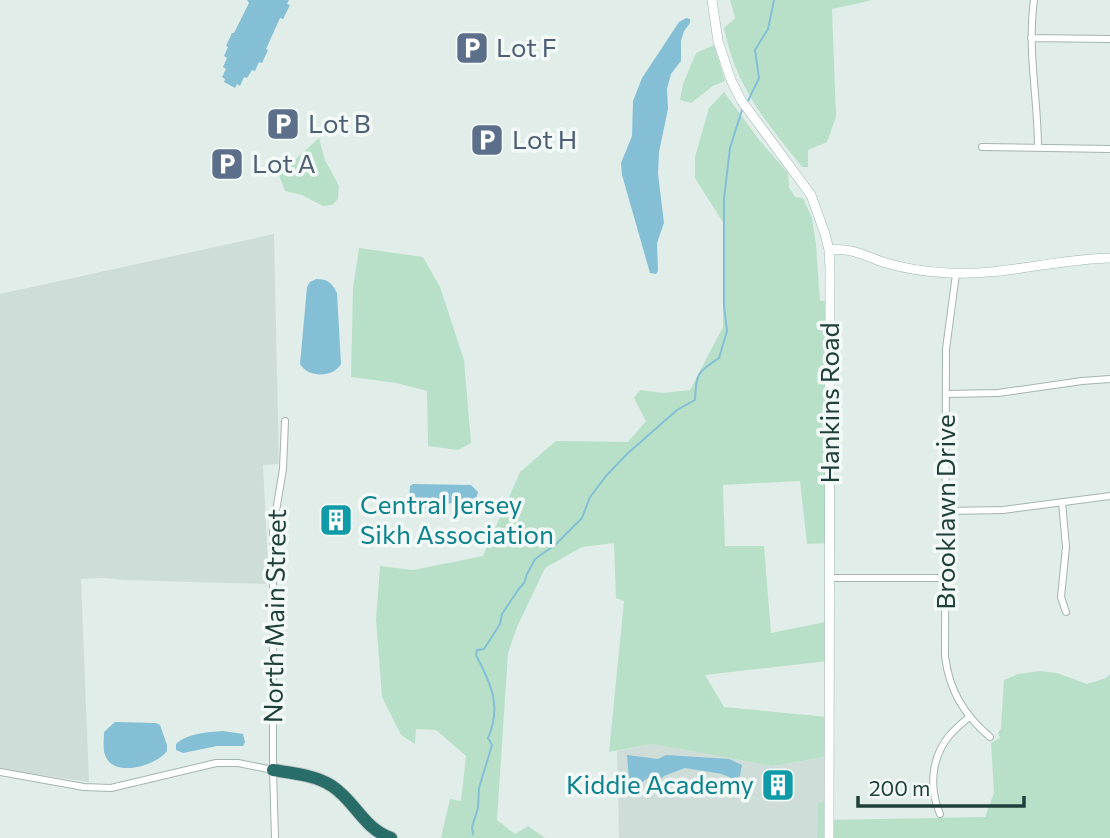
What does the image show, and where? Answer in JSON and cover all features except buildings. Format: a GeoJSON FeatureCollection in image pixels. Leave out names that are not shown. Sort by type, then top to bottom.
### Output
{"type":"FeatureCollection","features":[{"type":"Feature","properties":{"kind":"highway"},"geometry":{"type":"LineString","coordinates":[[273,770],[329,784],[372,828],[391,838]]}},
{"type":"Feature","properties":{"kind":"main road","name":"Hankins Road"},"geometry":{"type":"LineString","coordinates":[[712,0],[719,48],[731,80],[741,100],[811,195],[829,250],[829,838]]}},
{"type":"Feature","properties":{"kind":"main road"},"geometry":{"type":"LineString","coordinates":[[829,250],[845,249],[901,267],[956,274],[1110,258]]}},
{"type":"Feature","properties":{"kind":"street"},"geometry":{"type":"LineString","coordinates":[[1034,0],[1031,38],[1038,148]]}},
{"type":"Feature","properties":{"kind":"street"},"geometry":{"type":"LineString","coordinates":[[1031,38],[1110,39]]}},
{"type":"Feature","properties":{"kind":"street"},"geometry":{"type":"LineString","coordinates":[[982,147],[1110,149]]}},
{"type":"Feature","properties":{"kind":"street","name":"Brooklawn Drive"},"geometry":{"type":"LineString","coordinates":[[956,274],[946,349],[946,667],[953,691],[969,717],[990,737]]}},
{"type":"Feature","properties":{"kind":"street"},"geometry":{"type":"LineString","coordinates":[[946,394],[998,393],[1110,379]]}},
{"type":"Feature","properties":{"kind":"street","name":"North Main Street"},"geometry":{"type":"LineString","coordinates":[[275,838],[273,529],[283,469],[285,421]]}},
{"type":"Feature","properties":{"kind":"street"},"geometry":{"type":"LineString","coordinates":[[945,511],[1003,510],[1110,496]]}},
{"type":"Feature","properties":{"kind":"street"},"geometry":{"type":"LineString","coordinates":[[1062,502],[1066,547],[1061,597],[1066,612]]}},
{"type":"Feature","properties":{"kind":"street"},"geometry":{"type":"LineString","coordinates":[[830,578],[945,578]]}},
{"type":"Feature","properties":{"kind":"street"},"geometry":{"type":"LineString","coordinates":[[940,814],[933,785],[938,755],[949,736],[969,717]]}},
{"type":"Feature","properties":{"kind":"street"},"geometry":{"type":"LineString","coordinates":[[0,772],[84,787],[111,788],[216,763],[238,762],[273,770]]}},
{"type":"Feature","properties":{"kind":"shaded area"},"geometry":{"type":"Polygon","coordinates":[[[274,234],[279,464],[263,465],[269,584],[81,579],[89,782],[0,769],[0,294],[274,234]]]}},
{"type":"Feature","properties":{"kind":"shaded area"},"geometry":{"type":"Polygon","coordinates":[[[652,744],[773,766],[825,757],[825,803],[818,803],[817,838],[619,838],[617,751],[652,744]]]}},
{"type":"Feature","properties":{"kind":"green space"},"geometry":{"type":"Polygon","coordinates":[[[730,0],[873,0],[832,9],[836,117],[827,142],[808,150],[808,167],[802,167],[764,119],[744,86],[729,49],[724,28],[735,18],[730,0]]]}},
{"type":"Feature","properties":{"kind":"green space"},"geometry":{"type":"Polygon","coordinates":[[[714,45],[725,81],[713,86],[691,103],[680,100],[683,84],[696,53],[714,45]]]}},
{"type":"Feature","properties":{"kind":"green space"},"geometry":{"type":"Polygon","coordinates":[[[724,92],[760,141],[788,173],[789,187],[795,197],[803,198],[812,218],[820,301],[829,301],[830,543],[807,544],[800,481],[723,485],[725,546],[764,546],[771,633],[830,621],[829,661],[705,675],[724,707],[828,717],[825,757],[773,766],[652,744],[609,752],[624,601],[616,598],[614,543],[582,547],[545,568],[517,627],[508,653],[497,820],[515,834],[528,826],[545,838],[441,838],[450,799],[461,801],[466,756],[436,730],[416,729],[415,744],[401,735],[382,697],[376,620],[380,566],[413,570],[483,556],[520,472],[556,441],[628,442],[646,421],[634,398],[640,390],[663,393],[690,390],[723,327],[724,224],[695,178],[695,157],[709,108],[724,92]]]}},
{"type":"Feature","properties":{"kind":"green space"},"geometry":{"type":"Polygon","coordinates":[[[319,138],[325,160],[339,186],[338,199],[332,205],[323,206],[302,195],[285,191],[277,170],[281,167],[284,170],[319,138]]]}},
{"type":"Feature","properties":{"kind":"green space"},"geometry":{"type":"Polygon","coordinates":[[[359,248],[423,257],[440,287],[464,360],[471,443],[458,450],[428,446],[427,391],[396,383],[351,377],[353,288],[359,248]]]}},
{"type":"Feature","properties":{"kind":"green space"},"geometry":{"type":"Polygon","coordinates":[[[1040,671],[1057,673],[1087,684],[1110,674],[1110,838],[817,838],[818,802],[829,803],[829,820],[985,817],[994,793],[991,743],[1000,738],[998,733],[1001,728],[1004,680],[1018,674],[1040,671]]]}},
{"type":"Feature","properties":{"kind":"water"},"geometry":{"type":"Polygon","coordinates":[[[247,0],[289,0],[287,4],[290,5],[283,19],[280,18],[262,63],[259,62],[255,71],[252,70],[247,78],[244,77],[240,86],[237,84],[235,88],[224,82],[222,77],[226,69],[223,67],[227,58],[224,56],[232,33],[249,3],[247,0]]]}},
{"type":"Feature","properties":{"kind":"water"},"geometry":{"type":"Polygon","coordinates":[[[690,19],[690,23],[681,41],[681,61],[671,74],[667,89],[668,109],[659,152],[658,174],[664,223],[657,243],[656,274],[650,273],[621,163],[632,136],[633,101],[642,78],[679,22],[690,19]]]}},
{"type":"Feature","properties":{"kind":"water"},"geometry":{"type":"Polygon","coordinates":[[[316,279],[329,282],[337,293],[341,364],[327,374],[314,374],[300,364],[307,287],[316,279]]]}},
{"type":"Feature","properties":{"kind":"water"},"geometry":{"type":"Polygon","coordinates":[[[471,485],[478,492],[473,501],[443,505],[417,517],[408,512],[410,486],[471,485]]]}},
{"type":"Feature","properties":{"kind":"water"},"geometry":{"type":"Polygon","coordinates":[[[115,722],[160,725],[167,751],[155,761],[137,767],[112,764],[104,753],[104,732],[115,722]]]}},
{"type":"Feature","properties":{"kind":"water"},"geometry":{"type":"Polygon","coordinates":[[[223,731],[243,734],[243,746],[217,746],[183,753],[176,750],[176,744],[186,737],[223,731]]]}},
{"type":"Feature","properties":{"kind":"water"},"geometry":{"type":"Polygon","coordinates":[[[627,755],[658,759],[666,755],[729,759],[742,765],[740,776],[733,779],[722,774],[685,768],[662,778],[650,777],[635,788],[629,780],[627,755]]]}},
{"type":"Feature","properties":{"kind":"waterway"},"geometry":{"type":"LineString","coordinates":[[748,101],[759,78],[755,50],[768,29],[774,0]]}},
{"type":"Feature","properties":{"kind":"waterway"},"geometry":{"type":"LineString","coordinates":[[473,834],[479,788],[492,745],[488,738],[494,716],[493,695],[476,655],[477,650],[484,649],[500,624],[502,614],[524,583],[535,559],[555,545],[582,518],[590,497],[627,454],[677,410],[695,400],[699,375],[719,358],[727,331],[724,306],[724,199],[730,148],[742,110]]}},
{"type":"Feature","properties":{"kind":"place","name":"Lot F"},"geometry":{"type":"Point","coordinates":[472,48]}},
{"type":"Feature","properties":{"kind":"place","name":"Lot B"},"geometry":{"type":"Point","coordinates":[283,124]}},
{"type":"Feature","properties":{"kind":"place","name":"Lot H"},"geometry":{"type":"Point","coordinates":[487,140]}},
{"type":"Feature","properties":{"kind":"place","name":"Lot A"},"geometry":{"type":"Point","coordinates":[227,164]}},
{"type":"Feature","properties":{"kind":"place","name":"Central Jersey Sikh Association"},"geometry":{"type":"Point","coordinates":[336,520]}},
{"type":"Feature","properties":{"kind":"place","name":"Kiddie Academy"},"geometry":{"type":"Point","coordinates":[778,785]}}]}
